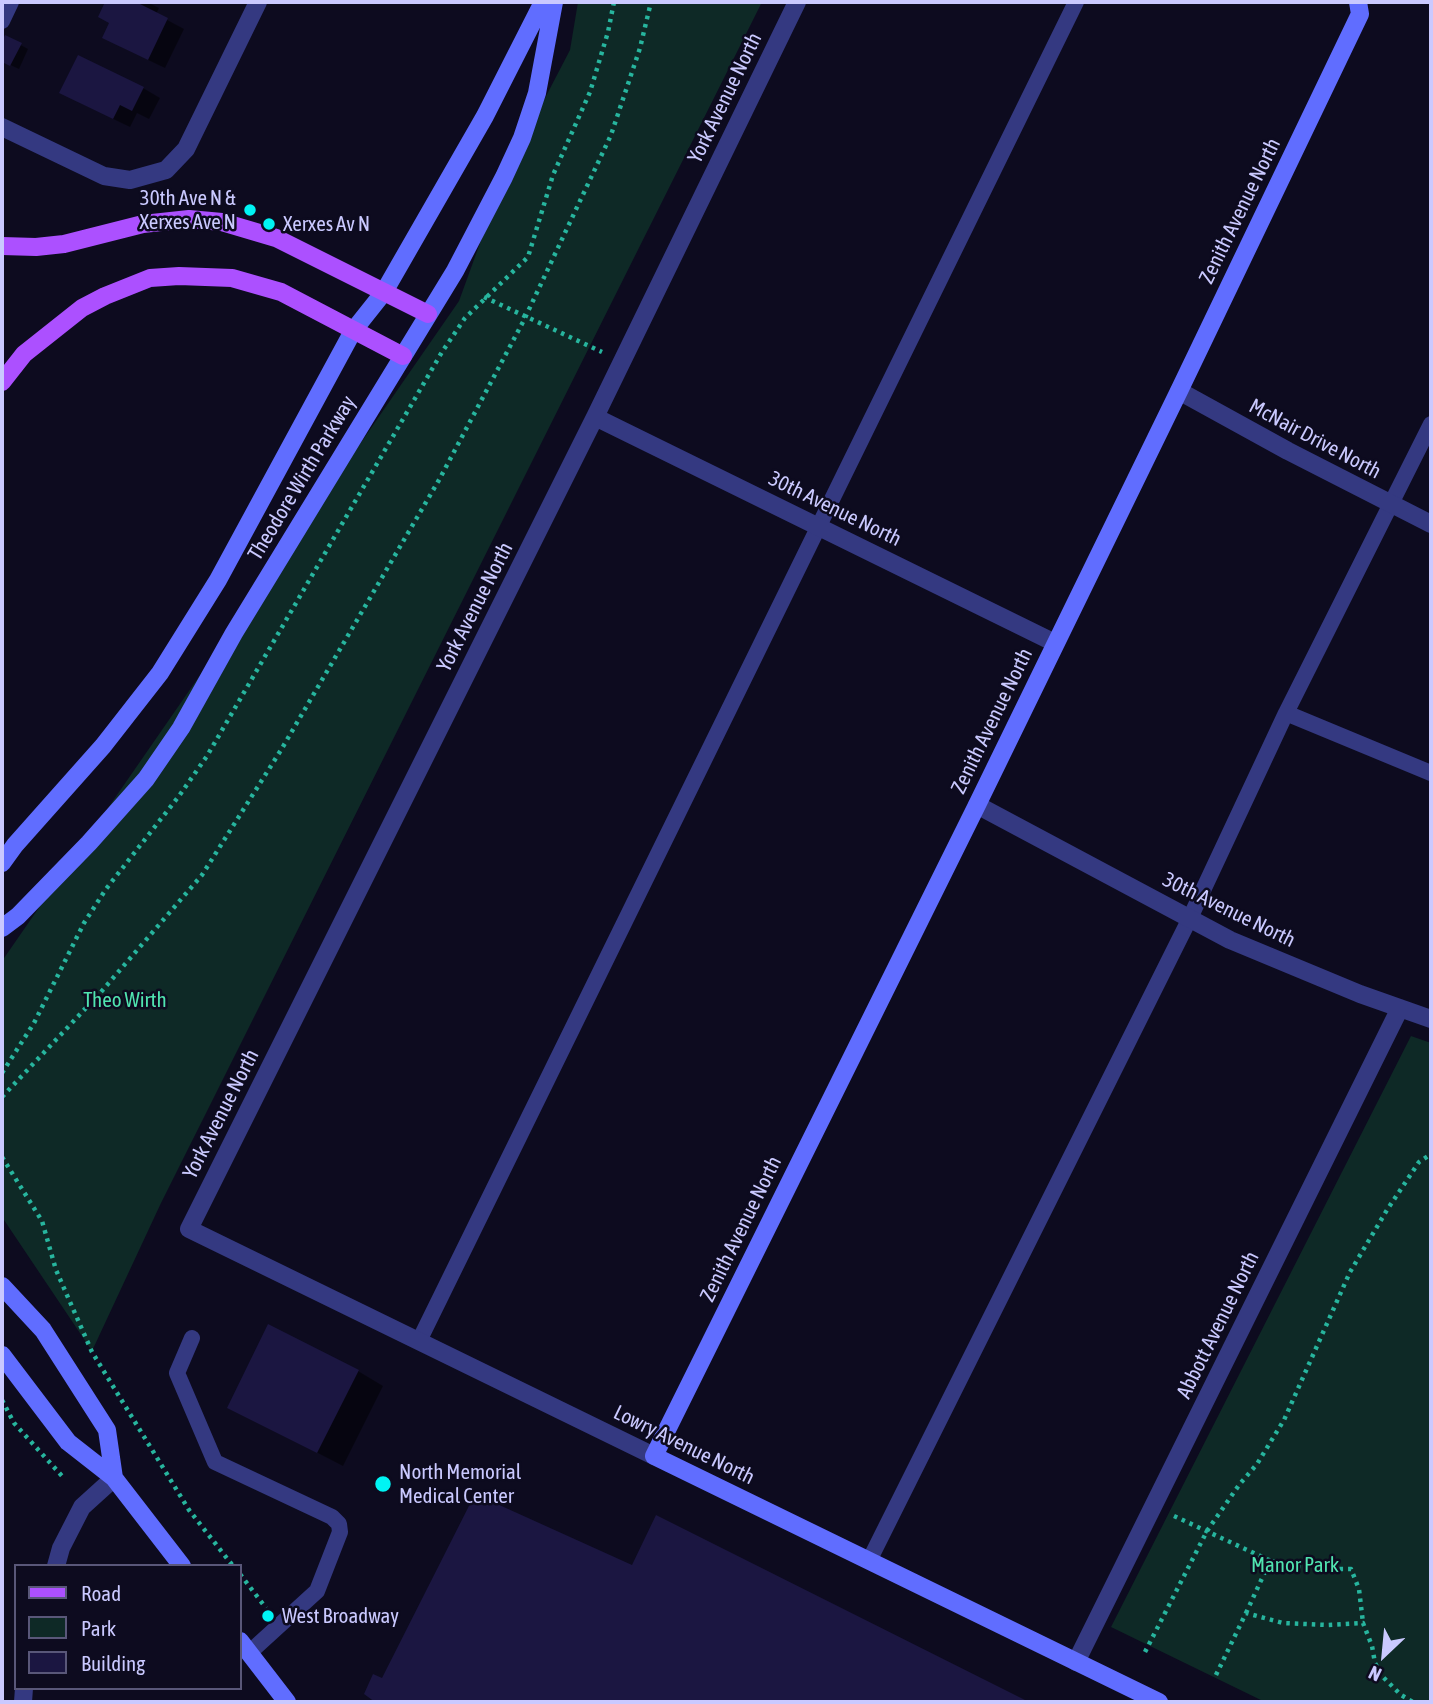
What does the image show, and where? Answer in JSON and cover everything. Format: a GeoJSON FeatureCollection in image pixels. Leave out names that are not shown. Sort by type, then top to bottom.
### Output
{"type":"FeatureCollection","features":[{"type":"Feature","properties":{"kind":"main road"},"geometry":{"type":"LineString","coordinates":[[2,246],[64,244],[143,224],[189,219],[222,222],[276,237],[428,314]]}},
{"type":"Feature","properties":{"kind":"main road"},"geometry":{"type":"LineString","coordinates":[[2,382],[24,354],[82,309],[105,296],[150,278],[179,276],[232,278],[281,292],[403,356]]}},
{"type":"Feature","properties":{"kind":"street"},"geometry":{"type":"LineString","coordinates":[[2,128],[104,176],[130,180],[166,170],[186,149],[258,2]]}},
{"type":"Feature","properties":{"kind":"street","name":"Theodore Wirth Parkway"},"geometry":{"type":"LineString","coordinates":[[2,863],[8,849],[103,746],[160,673],[218,580],[353,331],[384,292],[485,116],[543,2]]}},
{"type":"Feature","properties":{"kind":"street","name":"Theodore Wirth Parkway"},"geometry":{"type":"LineString","coordinates":[[2,928],[18,916],[81,852],[146,779],[181,728],[234,633],[462,259],[522,138],[537,93],[554,2]]}},
{"type":"Feature","properties":{"kind":"street","name":"York Avenue North"},"geometry":{"type":"LineString","coordinates":[[189,1229],[595,417],[797,2]]}},
{"type":"Feature","properties":{"kind":"street","name":"Zenith Avenue North"},"geometry":{"type":"LineString","coordinates":[[654,1456],[977,805],[1178,391],[1360,14],[1358,2]]}},
{"type":"Feature","properties":{"kind":"street","name":"McNair Drive North"},"geometry":{"type":"LineString","coordinates":[[1178,391],[1431,524]]}},
{"type":"Feature","properties":{"kind":"street","name":"30th Avenue North"},"geometry":{"type":"LineString","coordinates":[[595,417],[1055,643]]}},
{"type":"Feature","properties":{"kind":"street","name":"30th Avenue North"},"geometry":{"type":"LineString","coordinates":[[977,805],[1230,940],[1360,994],[1431,1019]]}},
{"type":"Feature","properties":{"kind":"street","name":"Abbott Avenue North"},"geometry":{"type":"LineString","coordinates":[[1076,1662],[1400,1009]]}},
{"type":"Feature","properties":{"kind":"street","name":"Lowry Avenue North"},"geometry":{"type":"LineString","coordinates":[[189,1229],[1159,1702]]}},
{"type":"Feature","properties":{"kind":"street"},"geometry":{"type":"LineString","coordinates":[[2,1286],[43,1330],[107,1430],[114,1478]]}},
{"type":"Feature","properties":{"kind":"street"},"geometry":{"type":"LineString","coordinates":[[2,1355],[68,1442],[114,1478],[180,1564]]}},
{"type":"Feature","properties":{"kind":"street"},"geometry":{"type":"LineString","coordinates":[[56,1564],[86,1500],[114,1478]]}},
{"type":"Feature","properties":{"kind":"street"},"geometry":{"type":"LineString","coordinates":[[244,1647],[287,1702]]}},
{"type":"Feature","properties":{"kind":"lane"},"geometry":{"type":"LineString","coordinates":[[2,21],[11,2]]}},
{"type":"Feature","properties":{"kind":"lane"},"geometry":{"type":"LineString","coordinates":[[419,1341],[1076,2]]}},
{"type":"Feature","properties":{"kind":"lane"},"geometry":{"type":"LineString","coordinates":[[869,1560],[1190,918],[1286,713],[1431,424]]}},
{"type":"Feature","properties":{"kind":"lane"},"geometry":{"type":"LineString","coordinates":[[1286,713],[1431,774]]}},
{"type":"Feature","properties":{"kind":"lane"},"geometry":{"type":"LineString","coordinates":[[192,1338],[177,1373],[215,1462],[332,1517],[339,1524],[340,1532],[317,1591],[280,1625],[244,1647]]}},
{"type":"Feature","properties":{"kind":"path"},"geometry":{"type":"LineString","coordinates":[[2,1073],[34,1023],[84,923],[106,889],[207,756],[442,352],[465,318],[484,297],[517,270],[528,257],[549,187],[590,92],[614,2]]}},
{"type":"Feature","properties":{"kind":"path"},"geometry":{"type":"LineString","coordinates":[[2,1097],[101,992],[202,874],[281,750],[439,480],[526,316],[611,135],[640,47],[651,2]]}},
{"type":"Feature","properties":{"kind":"path"},"geometry":{"type":"LineString","coordinates":[[484,297],[622,361]]}},
{"type":"Feature","properties":{"kind":"path"},"geometry":{"type":"LineString","coordinates":[[1145,1652],[1207,1531],[1257,1464],[1284,1420],[1350,1272],[1419,1163],[1431,1154]]}},
{"type":"Feature","properties":{"kind":"path"},"geometry":{"type":"LineString","coordinates":[[2,1157],[42,1222],[56,1270],[93,1352],[189,1510],[231,1564]]}},
{"type":"Feature","properties":{"kind":"path"},"geometry":{"type":"LineString","coordinates":[[2,1400],[14,1423],[62,1476]]}},
{"type":"Feature","properties":{"kind":"path"},"geometry":{"type":"LineString","coordinates":[[1153,1506],[1272,1561],[1317,1569],[1351,1569],[1359,1589],[1363,1623],[1381,1676],[1401,1695],[1413,1702]]}},
{"type":"Feature","properties":{"kind":"path"},"geometry":{"type":"LineString","coordinates":[[1216,1675],[1272,1561]]}},
{"type":"Feature","properties":{"kind":"path"},"geometry":{"type":"LineString","coordinates":[[242,1577],[280,1625]]}},
{"type":"Feature","properties":{"kind":"path"},"geometry":{"type":"LineString","coordinates":[[1246,1613],[1283,1623],[1363,1623]]}},
{"type":"Feature","properties":{"kind":"green space","name":"Theo Wirth"},"geometry":{"type":"Polygon","coordinates":[[[578,2],[762,2],[161,1203],[92,1351],[2,1217],[2,961],[459,301],[504,177],[570,50],[578,2]]]}},
{"type":"Feature","properties":{"kind":"green space","name":"Manor Park"},"geometry":{"type":"Polygon","coordinates":[[[1411,1036],[1431,1043],[1431,1702],[1265,1702],[1111,1627],[1411,1036]]]}},
{"type":"Feature","properties":{"kind":"building"},"geometry":{"type":"Polygon","coordinates":[[[105,2],[141,2],[140,4],[168,18],[148,60],[102,38],[109,23],[98,17],[105,2]]]}},
{"type":"Feature","properties":{"kind":"building"},"geometry":{"type":"Polygon","coordinates":[[[5,35],[22,43],[10,66],[2,62],[2,41],[5,35]]]}},
{"type":"Feature","properties":{"kind":"building"},"geometry":{"type":"Polygon","coordinates":[[[78,55],[144,87],[132,111],[120,105],[113,119],[59,93],[78,55]]]}},
{"type":"Feature","properties":{"kind":"building"},"geometry":{"type":"Polygon","coordinates":[[[268,1324],[359,1370],[317,1453],[227,1408],[268,1324]]]}},
{"type":"Feature","properties":{"kind":"building"},"geometry":{"type":"Polygon","coordinates":[[[475,1494],[632,1565],[656,1515],[1029,1702],[375,1702],[364,1694],[373,1674],[382,1678],[475,1494]]]}},
{"type":"Feature","properties":{"kind":"place","name":"30th Ave N & Xerxes Ave N"},"geometry":{"type":"Point","coordinates":[250,210]}},
{"type":"Feature","properties":{"kind":"place","name":"Xerxes Av N"},"geometry":{"type":"Point","coordinates":[269,224]}},
{"type":"Feature","properties":{"kind":"place","name":"North Memorial Medical Center"},"geometry":{"type":"Point","coordinates":[383,1484]}},
{"type":"Feature","properties":{"kind":"place","name":"West Broadway"},"geometry":{"type":"Point","coordinates":[268,1616]}}]}
